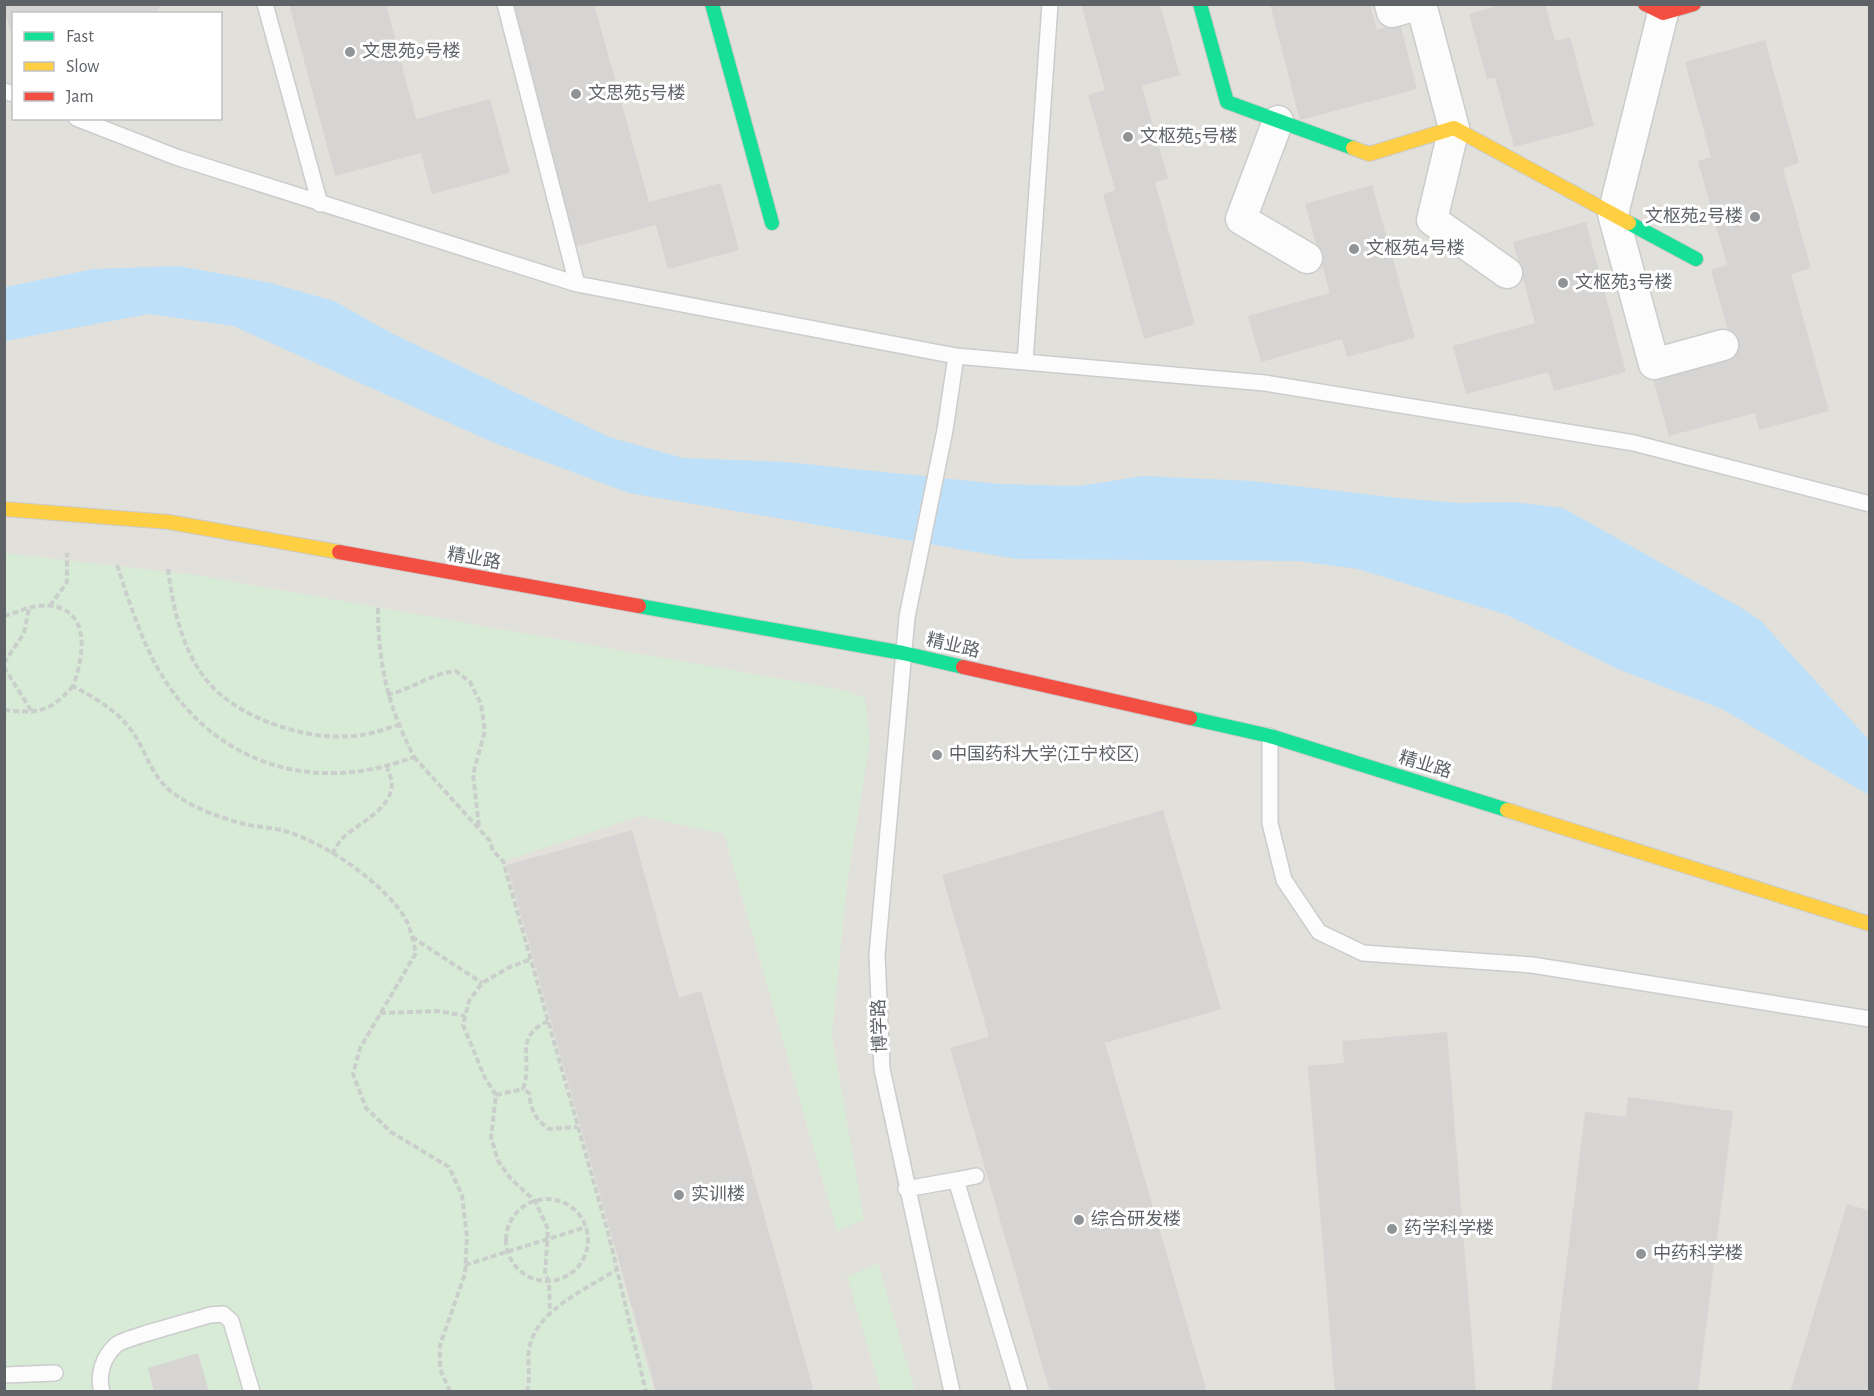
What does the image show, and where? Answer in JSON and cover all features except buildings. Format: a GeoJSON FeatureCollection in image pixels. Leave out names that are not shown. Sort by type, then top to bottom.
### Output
{"type":"FeatureCollection","features":[{"type":"Feature","properties":{"kind":"street"},"geometry":{"type":"LineString","coordinates":[[712,4],[772,223]]}},
{"type":"Feature","properties":{"kind":"street"},"geometry":{"type":"LineString","coordinates":[[1200,4],[1227,102],[1369,154],[1454,128],[1696,259]]}},
{"type":"Feature","properties":{"kind":"street"},"geometry":{"type":"LineString","coordinates":[[1390,4],[1392,12],[1421,4],[1454,128],[1432,220],[1507,273]]}},
{"type":"Feature","properties":{"kind":"street"},"geometry":{"type":"LineString","coordinates":[[1694,4],[1654,9],[1613,214],[1654,364],[1723,345]]}},
{"type":"Feature","properties":{"kind":"street"},"geometry":{"type":"LineString","coordinates":[[1278,121],[1241,219],[1307,258]]}},
{"type":"Feature","properties":{"kind":"street","name":"精业路"},"geometry":{"type":"LineString","coordinates":[[4,509],[169,522],[903,653],[1270,736],[1869,924]]}},
{"type":"Feature","properties":{"kind":"lane"},"geometry":{"type":"LineString","coordinates":[[265,4],[320,204]]}},
{"type":"Feature","properties":{"kind":"lane"},"geometry":{"type":"LineString","coordinates":[[505,4],[577,284]]}},
{"type":"Feature","properties":{"kind":"lane"},"geometry":{"type":"LineString","coordinates":[[1025,362],[1050,4]]}},
{"type":"Feature","properties":{"kind":"lane"},"geometry":{"type":"LineString","coordinates":[[81,120],[176,157],[577,284],[957,356],[1265,383],[1622,441],[1869,504]]}},
{"type":"Feature","properties":{"kind":"lane","name":"博学路"},"geometry":{"type":"LineString","coordinates":[[952,1392],[906,1189],[882,1069],[878,955],[907,617],[945,430],[957,356]]}},
{"type":"Feature","properties":{"kind":"lane"},"geometry":{"type":"LineString","coordinates":[[1270,736],[1270,823],[1284,880],[1318,932],[1363,953],[1421,959],[1532,965],[1869,1019]]}},
{"type":"Feature","properties":{"kind":"lane"},"geometry":{"type":"LineString","coordinates":[[906,1189],[976,1176]]}},
{"type":"Feature","properties":{"kind":"lane"},"geometry":{"type":"LineString","coordinates":[[956,1180],[1020,1392]]}},
{"type":"Feature","properties":{"kind":"lane"},"geometry":{"type":"LineString","coordinates":[[102,1392],[99,1382],[103,1362],[117,1343],[210,1315],[223,1314],[231,1321],[252,1392]]}},
{"type":"Feature","properties":{"kind":"lane"},"geometry":{"type":"LineString","coordinates":[[4,1375],[55,1373]]}},
{"type":"Feature","properties":{"kind":"path"},"geometry":{"type":"LineString","coordinates":[[50,607],[60,596],[67,582],[67,553]]}},
{"type":"Feature","properties":{"kind":"path"},"geometry":{"type":"LineString","coordinates":[[117,565],[137,625],[166,682],[200,723],[231,746],[276,767],[307,774],[350,774],[387,768],[414,757]]}},
{"type":"Feature","properties":{"kind":"path"},"geometry":{"type":"LineString","coordinates":[[168,569],[172,600],[183,639],[204,678],[233,706],[270,724],[303,733],[365,735],[398,725]]}},
{"type":"Feature","properties":{"kind":"path"},"geometry":{"type":"LineString","coordinates":[[4,616],[29,608],[58,607],[75,617],[82,636],[82,662],[73,686],[59,702],[42,712],[4,710]]}},
{"type":"Feature","properties":{"kind":"path"},"geometry":{"type":"LineString","coordinates":[[29,608],[24,633],[4,665],[32,712]]}},
{"type":"Feature","properties":{"kind":"path"},"geometry":{"type":"LineString","coordinates":[[378,608],[379,655],[387,695],[398,725],[414,757],[490,841],[493,851],[502,861],[528,960],[548,1021],[609,1236],[646,1392]]}},
{"type":"Feature","properties":{"kind":"path"},"geometry":{"type":"LineString","coordinates":[[387,695],[406,691],[437,673],[456,671],[470,682],[481,704],[484,731],[473,774],[479,829]]}},
{"type":"Feature","properties":{"kind":"path"},"geometry":{"type":"LineString","coordinates":[[73,686],[100,701],[129,727],[145,760],[167,788],[201,809],[241,823],[285,831],[332,854],[387,895],[406,920],[416,953],[360,1047],[353,1074],[366,1108],[391,1132],[449,1167],[462,1196],[467,1237],[465,1274],[440,1345],[440,1368],[450,1392]]}},
{"type":"Feature","properties":{"kind":"path"},"geometry":{"type":"LineString","coordinates":[[332,854],[343,837],[377,814],[389,799],[392,777],[387,768]]}},
{"type":"Feature","properties":{"kind":"path"},"geometry":{"type":"LineString","coordinates":[[411,937],[482,983]]}},
{"type":"Feature","properties":{"kind":"path"},"geometry":{"type":"LineString","coordinates":[[528,960],[482,983],[469,1001],[463,1025],[474,1055],[496,1095],[491,1137],[498,1161],[511,1179],[535,1201],[548,1229],[545,1274],[549,1281],[550,1315]]}},
{"type":"Feature","properties":{"kind":"path"},"geometry":{"type":"LineString","coordinates":[[380,1013],[439,1011],[465,1016]]}},
{"type":"Feature","properties":{"kind":"path"},"geometry":{"type":"LineString","coordinates":[[523,1089],[529,1069],[525,1044],[529,1032],[548,1021]]}},
{"type":"Feature","properties":{"kind":"path"},"geometry":{"type":"LineString","coordinates":[[496,1095],[523,1089],[529,1093],[531,1110],[537,1121],[549,1130],[577,1127]]}},
{"type":"Feature","properties":{"kind":"path"},"geometry":{"type":"LineString","coordinates":[[535,1201],[560,1201],[571,1207],[586,1227],[586,1252],[581,1264],[572,1273],[549,1281],[527,1277],[512,1262],[507,1252],[506,1236],[511,1220],[521,1208],[535,1201]]}},
{"type":"Feature","properties":{"kind":"path"},"geometry":{"type":"LineString","coordinates":[[465,1265],[586,1227]]}},
{"type":"Feature","properties":{"kind":"path"},"geometry":{"type":"LineString","coordinates":[[527,1392],[531,1379],[529,1350],[535,1329],[550,1315],[616,1270]]}},
{"type":"Feature","properties":{"kind":"shaded area","name":"中国药科大学(江宁校区)"},"geometry":{"type":"Polygon","coordinates":[[[5,5],[1869,5],[1869,1391],[5,1391],[5,5]]]}},
{"type":"Feature","properties":{"kind":"green space"},"geometry":{"type":"Polygon","coordinates":[[[5,553],[196,575],[844,690],[865,698],[870,741],[847,885],[832,1035],[864,1220],[837,1231],[724,834],[640,816],[503,862],[654,1391],[5,1392],[5,553]]]}},
{"type":"Feature","properties":{"kind":"green space"},"geometry":{"type":"Polygon","coordinates":[[[878,1263],[915,1391],[881,1391],[847,1277],[878,1263]]]}},
{"type":"Feature","properties":{"kind":"water"},"geometry":{"type":"Polygon","coordinates":[[[179,266],[271,283],[334,301],[393,334],[609,437],[683,458],[787,462],[1000,484],[1079,486],[1143,476],[1252,481],[1399,498],[1458,503],[1513,502],[1563,508],[1761,621],[1869,740],[1869,795],[1722,709],[1620,670],[1507,615],[1358,569],[1298,561],[1017,559],[629,493],[492,442],[233,326],[149,314],[5,341],[5,287],[93,269],[179,266]]]}},
{"type":"Feature","properties":{"kind":"traffic: fast"},"geometry":{"type":"LineString","coordinates":[[712,4],[772,223]]}},
{"type":"Feature","properties":{"kind":"traffic: fast"},"geometry":{"type":"LineString","coordinates":[[1200,4],[1227,102],[1353,148]]}},
{"type":"Feature","properties":{"kind":"traffic: fast"},"geometry":{"type":"LineString","coordinates":[[1629,223],[1696,259]]}},
{"type":"Feature","properties":{"kind":"traffic: fast"},"geometry":{"type":"LineString","coordinates":[[639,606],[903,653],[963,667]]}},
{"type":"Feature","properties":{"kind":"traffic: fast"},"geometry":{"type":"LineString","coordinates":[[1190,718],[1270,736],[1507,810]]}},
{"type":"Feature","properties":{"kind":"traffic: slow"},"geometry":{"type":"LineString","coordinates":[[1353,148],[1369,154],[1454,128],[1629,223]]}},
{"type":"Feature","properties":{"kind":"traffic: slow"},"geometry":{"type":"LineString","coordinates":[[4,509],[169,522],[339,552]]}},
{"type":"Feature","properties":{"kind":"traffic: slow"},"geometry":{"type":"LineString","coordinates":[[1507,810],[1870,924]]}},
{"type":"Feature","properties":{"kind":"traffic: jam"},"geometry":{"type":"LineString","coordinates":[[1645,4],[1663,13],[1694,4]]}},
{"type":"Feature","properties":{"kind":"traffic: jam"},"geometry":{"type":"LineString","coordinates":[[339,552],[639,606]]}},
{"type":"Feature","properties":{"kind":"traffic: jam"},"geometry":{"type":"LineString","coordinates":[[963,667],[1190,718]]}},
{"type":"Feature","properties":{"kind":"place","name":"文思苑9号楼"},"geometry":{"type":"Point","coordinates":[350,52]}},
{"type":"Feature","properties":{"kind":"place","name":"文思苑5号楼"},"geometry":{"type":"Point","coordinates":[576,94]}},
{"type":"Feature","properties":{"kind":"place","name":"文枢苑5号楼"},"geometry":{"type":"Point","coordinates":[1128,137]}},
{"type":"Feature","properties":{"kind":"place","name":"文枢苑2号楼"},"geometry":{"type":"Point","coordinates":[1755,217]}},
{"type":"Feature","properties":{"kind":"place","name":"文枢苑4号楼"},"geometry":{"type":"Point","coordinates":[1354,249]}},
{"type":"Feature","properties":{"kind":"place","name":"文枢苑3号楼"},"geometry":{"type":"Point","coordinates":[1563,283]}},
{"type":"Feature","properties":{"kind":"place","name":"中国药科大学(江宁校区)"},"geometry":{"type":"Point","coordinates":[937,755]}},
{"type":"Feature","properties":{"kind":"place","name":"实训楼"},"geometry":{"type":"Point","coordinates":[679,1195]}},
{"type":"Feature","properties":{"kind":"place","name":"综合研发楼"},"geometry":{"type":"Point","coordinates":[1079,1220]}},
{"type":"Feature","properties":{"kind":"place","name":"药学科学楼"},"geometry":{"type":"Point","coordinates":[1392,1229]}},
{"type":"Feature","properties":{"kind":"place","name":"中药科学楼"},"geometry":{"type":"Point","coordinates":[1641,1254]}}]}
